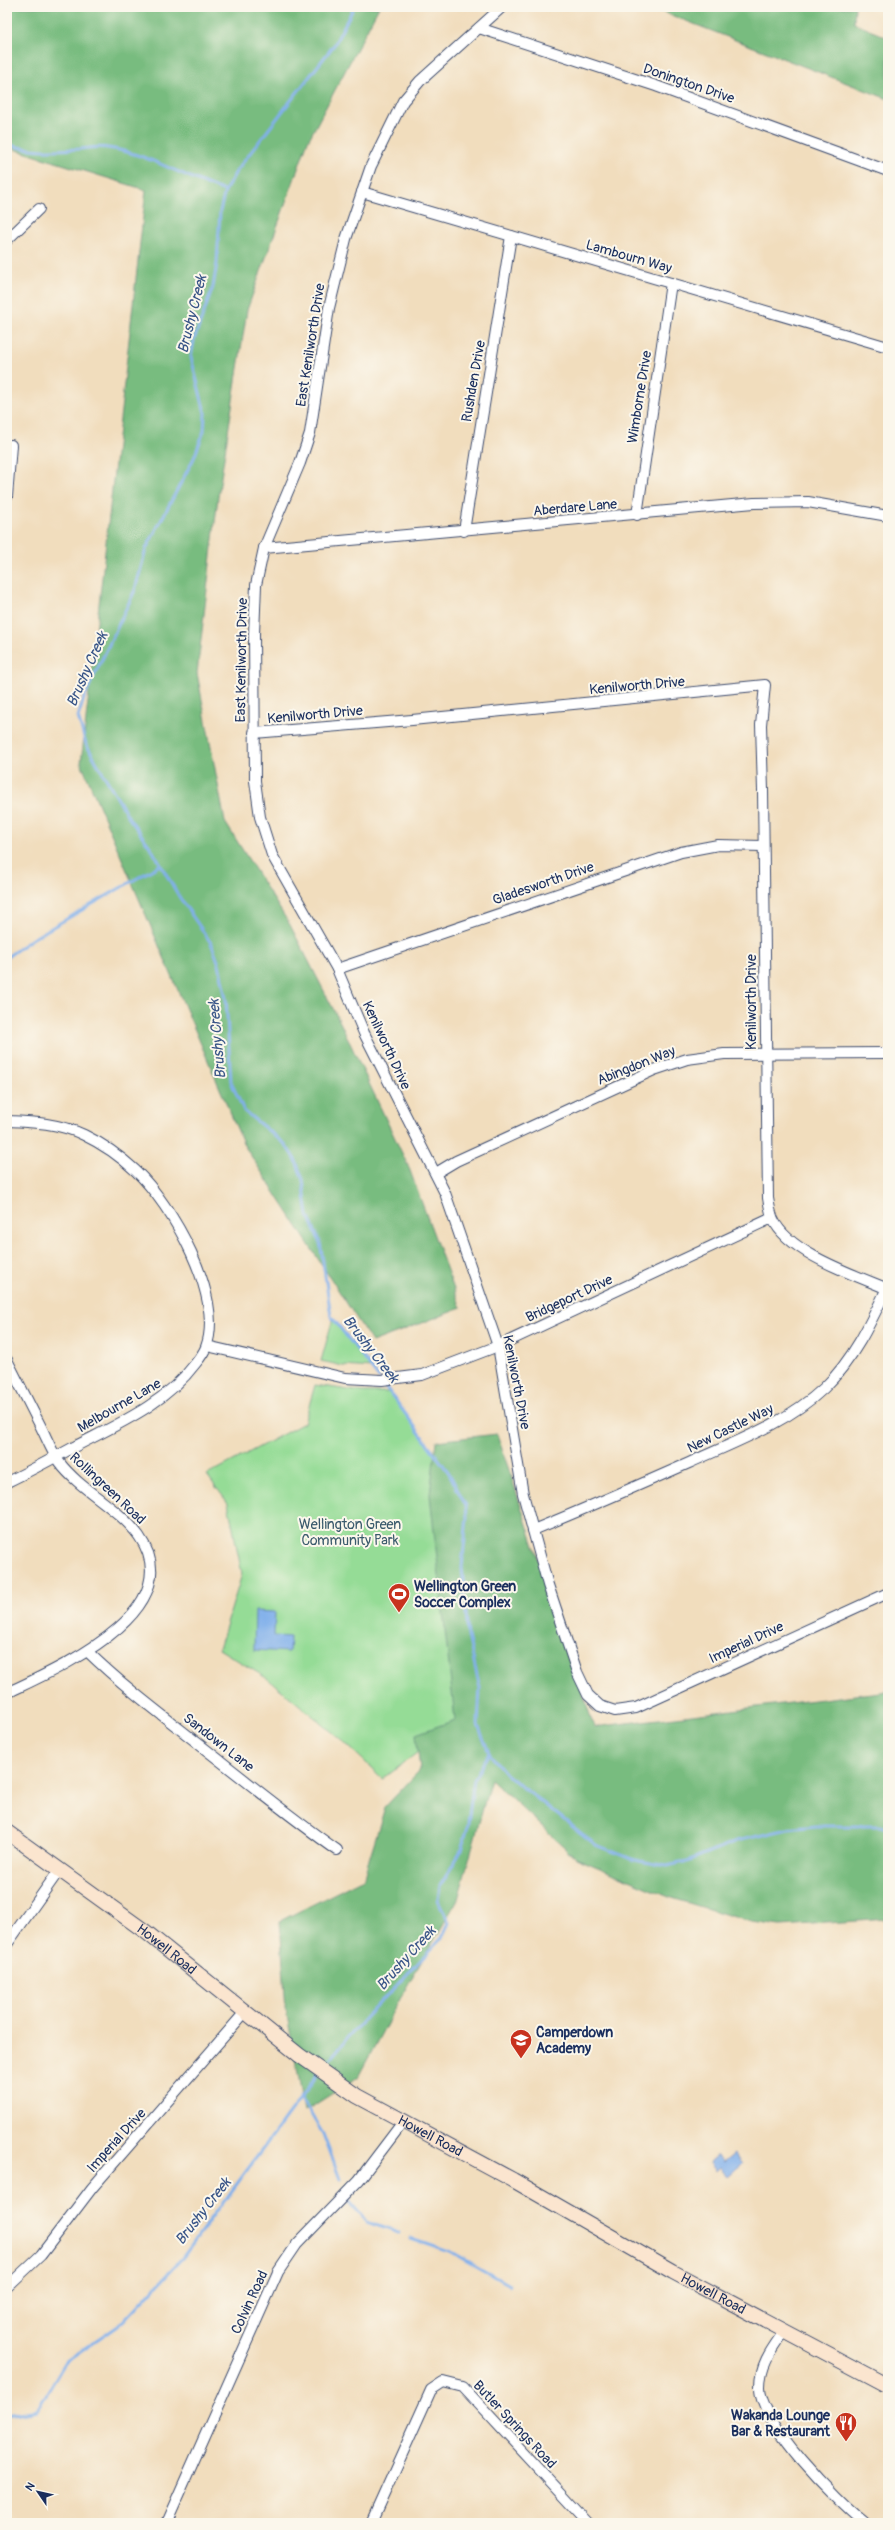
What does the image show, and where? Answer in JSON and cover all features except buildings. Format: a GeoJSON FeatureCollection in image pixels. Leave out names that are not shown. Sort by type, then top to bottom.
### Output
{"type":"FeatureCollection","features":[{"type":"Feature","properties":{"kind":"main road","name":"Howell Road"},"geometry":{"type":"LineString","coordinates":[[7,1832],[146,1932],[299,2055],[346,2089],[403,2122],[513,2180],[673,2272],[888,2386]]}},
{"type":"Feature","properties":{"kind":"street","name":"East Kenilworth Drive"},"geometry":{"type":"LineString","coordinates":[[254,733],[255,600],[264,548],[300,463],[310,433],[335,279],[362,192],[385,135],[403,101],[420,81],[502,7]]}},
{"type":"Feature","properties":{"kind":"street","name":"Donington Drive"},"geometry":{"type":"LineString","coordinates":[[479,28],[656,86],[888,171]]}},
{"type":"Feature","properties":{"kind":"street","name":"Lambourn Way"},"geometry":{"type":"LineString","coordinates":[[362,192],[888,347]]}},
{"type":"Feature","properties":{"kind":"street"},"geometry":{"type":"LineString","coordinates":[[7,240],[39,209]]}},
{"type":"Feature","properties":{"kind":"street","name":"Rushden Drive"},"geometry":{"type":"LineString","coordinates":[[464,531],[512,236]]}},
{"type":"Feature","properties":{"kind":"street","name":"Wimborne Drive"},"geometry":{"type":"LineString","coordinates":[[637,515],[671,283]]}},
{"type":"Feature","properties":{"kind":"street"},"geometry":{"type":"LineString","coordinates":[[7,497],[11,445]]}},
{"type":"Feature","properties":{"kind":"street","name":"Aberdare Lane"},"geometry":{"type":"LineString","coordinates":[[264,548],[464,531],[754,503],[808,502],[888,516]]}},
{"type":"Feature","properties":{"kind":"street","name":"Kenilworth Drive"},"geometry":{"type":"LineString","coordinates":[[615,1711],[600,1706],[585,1691],[548,1586],[523,1494],[498,1346],[436,1173],[415,1137],[374,1053],[337,970],[277,865],[267,841],[260,817],[255,781],[254,733],[451,716],[765,685],[761,725],[765,1054],[768,1198],[772,1218]]}},
{"type":"Feature","properties":{"kind":"street","name":"Gladesworth Drive"},"geometry":{"type":"LineString","coordinates":[[337,970],[681,852],[718,845],[763,846]]}},
{"type":"Feature","properties":{"kind":"street","name":"Abingdon Way"},"geometry":{"type":"LineString","coordinates":[[436,1173],[518,1132],[664,1066],[704,1056],[888,1053]]}},
{"type":"Feature","properties":{"kind":"street"},"geometry":{"type":"LineString","coordinates":[[7,1121],[50,1124],[68,1128],[102,1145],[137,1171],[176,1224],[196,1260],[208,1304],[207,1346]]}},
{"type":"Feature","properties":{"kind":"street"},"geometry":{"type":"LineString","coordinates":[[772,1218],[796,1245],[808,1253],[888,1289]]}},
{"type":"Feature","properties":{"kind":"street","name":"Bridgeport Drive"},"geometry":{"type":"LineString","coordinates":[[207,1346],[327,1375],[358,1379],[399,1379],[438,1371],[498,1346],[772,1218]]}},
{"type":"Feature","properties":{"kind":"street","name":"New Castle Way"},"geometry":{"type":"LineString","coordinates":[[533,1530],[710,1454],[797,1410],[824,1387],[849,1358],[871,1322],[888,1289]]}},
{"type":"Feature","properties":{"kind":"street","name":"Melbourne Lane"},"geometry":{"type":"LineString","coordinates":[[7,1482],[164,1397],[183,1379],[207,1346]]}},
{"type":"Feature","properties":{"kind":"street","name":"Rollingreen Road"},"geometry":{"type":"LineString","coordinates":[[7,1360],[56,1456],[70,1473],[134,1530],[143,1543],[150,1563],[148,1585],[137,1607],[111,1635],[88,1652],[7,1693]]}},
{"type":"Feature","properties":{"kind":"street","name":"Imperial Drive"},"geometry":{"type":"LineString","coordinates":[[615,1711],[644,1705],[841,1612],[888,1593]]}},
{"type":"Feature","properties":{"kind":"street","name":"Sandown Lane"},"geometry":{"type":"LineString","coordinates":[[88,1652],[109,1672],[163,1716],[301,1825],[337,1850]]}},
{"type":"Feature","properties":{"kind":"street"},"geometry":{"type":"LineString","coordinates":[[7,1944],[60,1869]]}},
{"type":"Feature","properties":{"kind":"street","name":"Imperial Drive"},"geometry":{"type":"LineString","coordinates":[[7,2286],[41,2255],[92,2188],[246,2011]]}},
{"type":"Feature","properties":{"kind":"street","name":"Colvin Road"},"geometry":{"type":"LineString","coordinates":[[166,2523],[278,2272],[297,2244],[359,2180],[403,2122]]}},
{"type":"Feature","properties":{"kind":"street"},"geometry":{"type":"LineString","coordinates":[[784,2332],[766,2357],[761,2374],[761,2395],[774,2422],[796,2452],[822,2483],[864,2523]]}},
{"type":"Feature","properties":{"kind":"street","name":"Butler Springs Road"},"geometry":{"type":"LineString","coordinates":[[371,2523],[431,2390],[443,2382],[463,2388],[589,2523]]}},
{"type":"Feature","properties":{"kind":"green space"},"geometry":{"type":"Polygon","coordinates":[[[7,7],[379,7],[308,141],[247,310],[218,497],[197,673],[225,822],[290,925],[341,1024],[409,1168],[461,1308],[372,1342],[244,1145],[81,763],[146,190],[7,147],[7,7]]]}},
{"type":"Feature","properties":{"kind":"green space"},"geometry":{"type":"Polygon","coordinates":[[[650,7],[855,7],[854,23],[888,38],[888,99],[650,7]]]}},
{"type":"Feature","properties":{"kind":"green space"},"geometry":{"type":"Polygon","coordinates":[[[333,1318],[372,1368],[343,1366],[321,1361],[333,1318]]]}},
{"type":"Feature","properties":{"kind":"green space","name":"Wellington Green Community Park"},"geometry":{"type":"Polygon","coordinates":[[[315,1385],[363,1392],[389,1392],[449,1473],[479,1705],[383,1779],[343,1741],[268,1679],[219,1649],[242,1574],[228,1503],[207,1475],[304,1423],[315,1385]]]}},
{"type":"Feature","properties":{"kind":"green space"},"geometry":{"type":"Polygon","coordinates":[[[497,1434],[594,1727],[888,1691],[888,1919],[781,1926],[751,1922],[669,1897],[576,1858],[491,1779],[458,1899],[407,1986],[358,2077],[305,2111],[286,2010],[280,1921],[363,1879],[385,1807],[420,1770],[416,1734],[455,1720],[430,1495],[436,1441],[497,1434]]]}},
{"type":"Feature","properties":{"kind":"water"},"geometry":{"type":"Polygon","coordinates":[[[255,1611],[275,1612],[274,1636],[290,1637],[289,1652],[254,1650],[255,1611]]]}},
{"type":"Feature","properties":{"kind":"water"},"geometry":{"type":"Polygon","coordinates":[[[734,2153],[743,2163],[728,2176],[720,2167],[716,2171],[709,2162],[717,2155],[723,2162],[734,2153]]]}},
{"type":"Feature","properties":{"kind":"waterway","name":"Brushy Creek"},"geometry":{"type":"LineString","coordinates":[[354,7],[334,45],[237,170],[225,191],[220,211],[217,263],[213,287],[194,340],[191,357],[205,413],[204,431],[194,458],[146,549],[135,590],[85,695],[78,717],[86,744],[129,818],[151,848],[180,898],[211,943],[219,964],[226,999],[231,1082],[244,1111],[285,1144],[296,1161],[303,1180],[308,1216],[320,1242],[331,1316],[379,1378]]}},
{"type":"Feature","properties":{"kind":"waterway"},"geometry":{"type":"LineString","coordinates":[[7,144],[16,147],[44,150],[101,147],[123,151],[138,155],[225,191]]}},
{"type":"Feature","properties":{"kind":"waterway"},"geometry":{"type":"LineString","coordinates":[[7,957],[32,939],[160,865]]}},
{"type":"Feature","properties":{"kind":"waterway"},"geometry":{"type":"LineString","coordinates":[[382,1382],[449,1473],[466,1506],[467,1517],[462,1567],[468,1636],[480,1688],[478,1725],[489,1753],[506,1774],[596,1845],[634,1860],[667,1866],[685,1862],[737,1841],[788,1829],[815,1826],[888,1826]]}},
{"type":"Feature","properties":{"kind":"waterway","name":"Brushy Creek"},"geometry":{"type":"LineString","coordinates":[[322,2068],[366,2017],[441,1939],[449,1923],[438,1900],[440,1886],[460,1853],[467,1830],[474,1779],[489,1753]]}},
{"type":"Feature","properties":{"kind":"waterway","name":"Brushy Creek"},"geometry":{"type":"LineString","coordinates":[[7,2415],[37,2410],[66,2361],[124,2321],[183,2257],[318,2074]]}},
{"type":"Feature","properties":{"kind":"waterway"},"geometry":{"type":"LineString","coordinates":[[300,2096],[323,2134],[340,2179]]}},
{"type":"Feature","properties":{"kind":"waterway"},"geometry":{"type":"LineString","coordinates":[[349,2201],[367,2222],[399,2233]]}},
{"type":"Feature","properties":{"kind":"waterway"},"geometry":{"type":"LineString","coordinates":[[411,2238],[449,2251],[509,2285]]}},
{"type":"Feature","properties":{"kind":"place","name":"Wellington Green Soccer Complex"},"geometry":{"type":"Point","coordinates":[399,1614]}},
{"type":"Feature","properties":{"kind":"place","name":"Camperdown Academy"},"geometry":{"type":"Point","coordinates":[521,2060]}},
{"type":"Feature","properties":{"kind":"place","name":"Wakanda Lounge Bar & Restaurant"},"geometry":{"type":"Point","coordinates":[846,2442]}}]}
